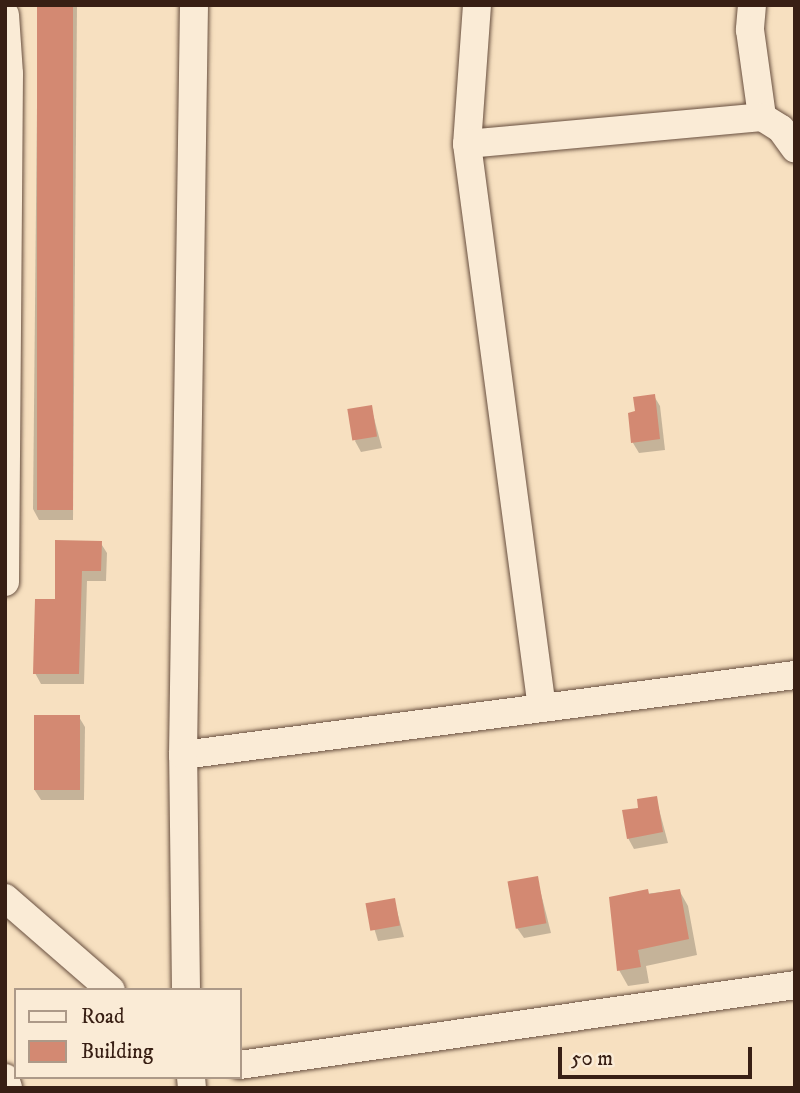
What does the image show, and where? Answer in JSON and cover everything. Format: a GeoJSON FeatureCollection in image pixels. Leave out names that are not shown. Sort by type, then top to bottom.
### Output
{"type":"FeatureCollection","features":[{"type":"Feature","properties":{"kind":"street"},"geometry":{"type":"LineString","coordinates":[[186,988],[183,755],[194,5]]}},
{"type":"Feature","properties":{"kind":"street"},"geometry":{"type":"LineString","coordinates":[[477,5],[467,144],[542,708]]}},
{"type":"Feature","properties":{"kind":"street"},"geometry":{"type":"LineString","coordinates":[[752,5],[750,30],[762,117]]}},
{"type":"Feature","properties":{"kind":"street"},"geometry":{"type":"LineString","coordinates":[[5,15],[9,74],[5,582]]}},
{"type":"Feature","properties":{"kind":"street"},"geometry":{"type":"LineString","coordinates":[[467,144],[762,117],[781,129],[795,148]]}},
{"type":"Feature","properties":{"kind":"street"},"geometry":{"type":"LineString","coordinates":[[183,755],[795,675]]}},
{"type":"Feature","properties":{"kind":"street"},"geometry":{"type":"LineString","coordinates":[[5,898],[109,988]]}},
{"type":"Feature","properties":{"kind":"street"},"geometry":{"type":"LineString","coordinates":[[242,1065],[795,985]]}},
{"type":"Feature","properties":{"kind":"street"},"geometry":{"type":"LineString","coordinates":[[5,1078],[8,1088]]}},
{"type":"Feature","properties":{"kind":"building"},"geometry":{"type":"Polygon","coordinates":[[[37,5],[73,5],[73,510],[37,510],[37,5]]]}},
{"type":"Feature","properties":{"kind":"building"},"geometry":{"type":"Polygon","coordinates":[[[655,394],[660,439],[631,443],[628,413],[635,411],[633,397],[655,394]]]}},
{"type":"Feature","properties":{"kind":"building"},"geometry":{"type":"Polygon","coordinates":[[[372,405],[377,437],[352,441],[347,409],[372,405]]]}},
{"type":"Feature","properties":{"kind":"building"},"geometry":{"type":"Polygon","coordinates":[[[55,540],[102,541],[101,571],[82,571],[79,674],[33,674],[35,599],[55,599],[55,540]]]}},
{"type":"Feature","properties":{"kind":"building"},"geometry":{"type":"Polygon","coordinates":[[[34,715],[80,715],[80,790],[34,790],[34,715]]]}},
{"type":"Feature","properties":{"kind":"building"},"geometry":{"type":"Polygon","coordinates":[[[657,796],[663,832],[627,839],[622,810],[638,808],[637,799],[657,796]]]}},
{"type":"Feature","properties":{"kind":"building"},"geometry":{"type":"Polygon","coordinates":[[[538,876],[546,923],[516,929],[507,881],[538,876]]]}},
{"type":"Feature","properties":{"kind":"building"},"geometry":{"type":"Polygon","coordinates":[[[648,889],[649,894],[680,889],[689,939],[638,950],[641,967],[617,971],[609,897],[648,889]]]}},
{"type":"Feature","properties":{"kind":"building"},"geometry":{"type":"Polygon","coordinates":[[[395,898],[400,926],[370,931],[365,903],[395,898]]]}}]}
